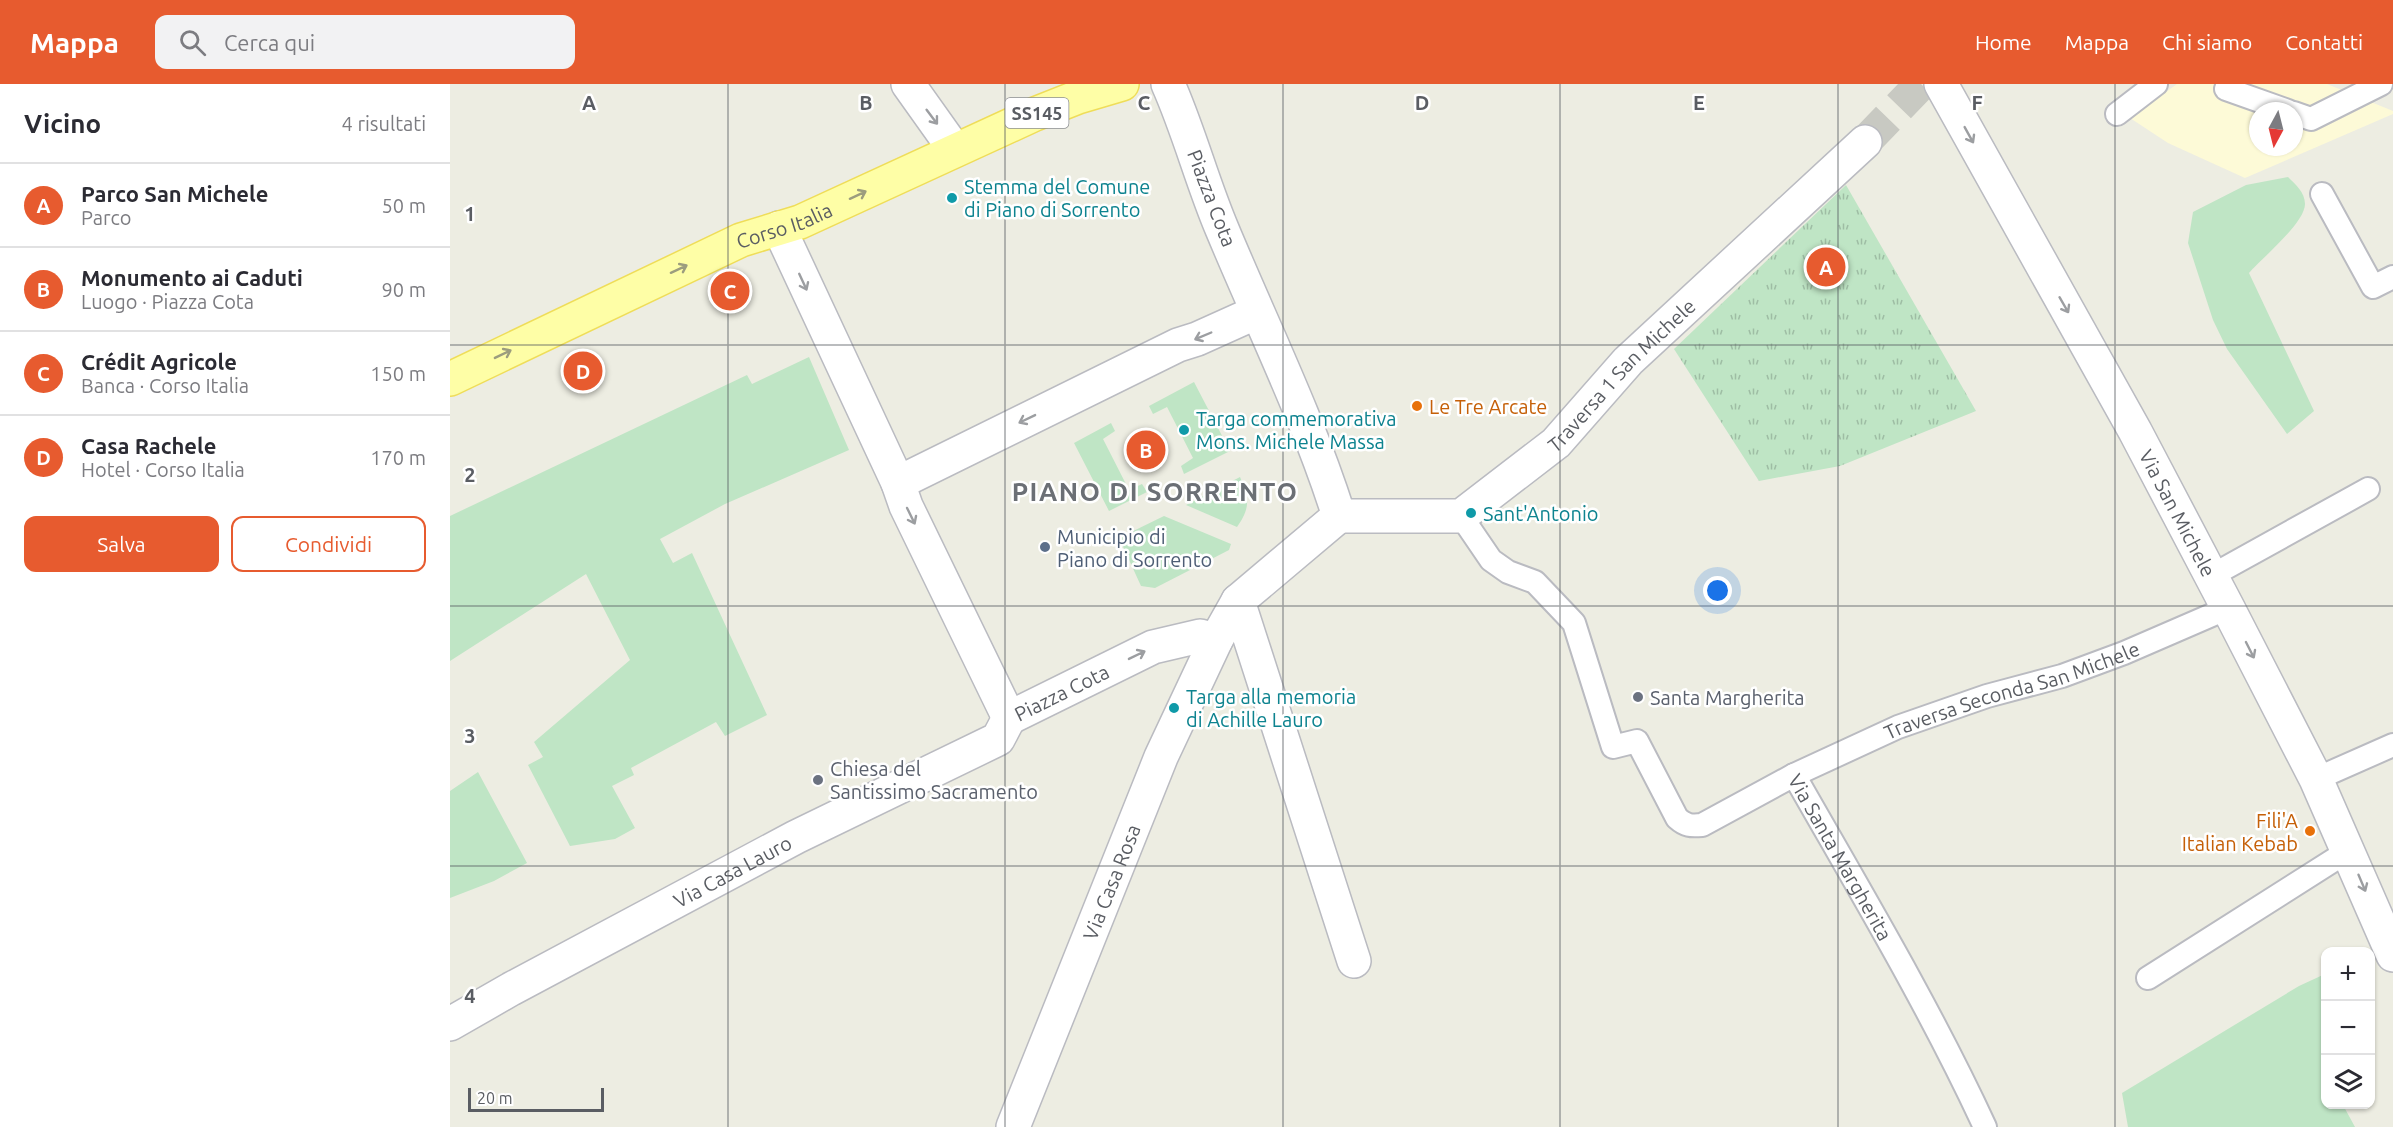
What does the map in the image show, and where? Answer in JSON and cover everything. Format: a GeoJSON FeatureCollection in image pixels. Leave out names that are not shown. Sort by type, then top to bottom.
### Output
{"type":"FeatureCollection","features":[{"type":"Feature","properties":{"kind":"main road","name":"Corso Italia"},"geometry":{"type":"LineString","coordinates":[[450,379],[741,240],[800,222],[1035,114],[1078,97],[1122,84]]}},
{"type":"Feature","properties":{"kind":"street"},"geometry":{"type":"LineString","coordinates":[[908,84],[955,150]]}},
{"type":"Feature","properties":{"kind":"street","name":"Piazza Cota"},"geometry":{"type":"LineString","coordinates":[[1168,84],[1213,207],[1301,414],[1339,516]]}},
{"type":"Feature","properties":{"kind":"street","name":"Via San Michele"},"geometry":{"type":"LineString","coordinates":[[1941,84],[2135,431],[2228,608],[2316,779],[2393,955]]}},
{"type":"Feature","properties":{"kind":"street","name":"Traversa 1 San Michele"},"geometry":{"type":"LineString","coordinates":[[1461,516],[1556,443],[1628,361],[1865,142]]}},
{"type":"Feature","properties":{"kind":"street","name":"Piazza Cota"},"geometry":{"type":"LineString","coordinates":[[779,228],[898,483],[906,506],[1010,718],[1153,647],[1200,636],[1216,640]]}},
{"type":"Feature","properties":{"kind":"street"},"geometry":{"type":"LineString","coordinates":[[898,483],[1178,345],[1257,312]]}},
{"type":"Feature","properties":{"kind":"street"},"geometry":{"type":"LineString","coordinates":[[1216,640],[1238,601],[1339,516],[1461,516]]}},
{"type":"Feature","properties":{"kind":"street"},"geometry":{"type":"LineString","coordinates":[[1238,601],[1354,961]]}},
{"type":"Feature","properties":{"kind":"street","name":"Via Casa Rosa"},"geometry":{"type":"LineString","coordinates":[[1014,1127],[1161,757],[1216,640]]}},
{"type":"Feature","properties":{"kind":"street","name":"Via Casa Lauro"},"geometry":{"type":"LineString","coordinates":[[450,1024],[796,837],[998,739],[1010,718]]}},
{"type":"Feature","properties":{"kind":"lane"},"geometry":{"type":"LineString","coordinates":[[2117,114],[2156,84]]}},
{"type":"Feature","properties":{"kind":"lane"},"geometry":{"type":"LineString","coordinates":[[2228,84],[2226,89],[2263,102]]}},
{"type":"Feature","properties":{"kind":"lane"},"geometry":{"type":"LineString","coordinates":[[2303,116],[2311,119],[2381,84]]}},
{"type":"Feature","properties":{"kind":"lane"},"geometry":{"type":"LineString","coordinates":[[2322,194],[2373,287],[2393,277]]}},
{"type":"Feature","properties":{"kind":"lane"},"geometry":{"type":"LineString","coordinates":[[2211,576],[2368,489]]}},
{"type":"Feature","properties":{"kind":"lane","name":"Via Santa Margherita"},"geometry":{"type":"LineString","coordinates":[[1461,516],[1491,560],[1508,572],[1535,582],[1574,622],[1613,747],[1637,741],[1677,818],[1683,824],[1702,825],[1794,775],[1896,953],[1955,1063],[1985,1127]]}},
{"type":"Feature","properties":{"kind":"lane","name":"Traversa Seconda San Michele"},"geometry":{"type":"LineString","coordinates":[[1794,775],[1898,728],[1987,696],[2062,676],[2228,608]]}},
{"type":"Feature","properties":{"kind":"lane"},"geometry":{"type":"LineString","coordinates":[[2316,779],[2393,745]]}},
{"type":"Feature","properties":{"kind":"lane"},"geometry":{"type":"LineString","coordinates":[[2148,978],[2348,851]]}},
{"type":"Feature","properties":{"kind":"path"},"geometry":{"type":"LineString","coordinates":[[1079,543],[1086,540]]}},
{"type":"Feature","properties":{"kind":"shaded area"},"geometry":{"type":"Polygon","coordinates":[[[2177,84],[2327,84],[2393,111],[2393,114],[2303,153],[2303,102],[2249,102],[2249,156],[2296,156],[2245,178],[2168,143],[2130,118],[2177,84]]]}},
{"type":"Feature","properties":{"kind":"green space"},"geometry":{"type":"Polygon","coordinates":[[[2288,177],[2303,196],[2305,204],[2303,212],[2291,230],[2249,273],[2314,411],[2287,434],[2227,349],[2213,320],[2188,243],[2193,212],[2246,185],[2288,177]]]}},
{"type":"Feature","properties":{"kind":"green space"},"geometry":{"type":"Polygon","coordinates":[[[1846,185],[1976,411],[1840,466],[1759,481],[1674,349],[1846,185]]]}},
{"type":"Feature","properties":{"kind":"green space"},"geometry":{"type":"Polygon","coordinates":[[[809,357],[849,450],[725,504],[660,539],[673,563],[692,553],[767,715],[725,736],[716,722],[631,768],[634,775],[612,786],[635,828],[615,839],[570,846],[528,765],[543,757],[534,742],[630,660],[586,574],[450,661],[450,516],[747,375],[752,384],[809,357]]]}},
{"type":"Feature","properties":{"kind":"green space"},"geometry":{"type":"Polygon","coordinates":[[[1194,382],[1230,451],[1184,474],[1181,466],[1193,458],[1167,407],[1153,414],[1149,406],[1194,382]]]}},
{"type":"Feature","properties":{"kind":"green space"},"geometry":{"type":"Polygon","coordinates":[[[1111,423],[1115,431],[1103,439],[1129,490],[1142,484],[1147,492],[1109,511],[1074,443],[1111,423]]]}},
{"type":"Feature","properties":{"kind":"green space"},"geometry":{"type":"Polygon","coordinates":[[[1240,477],[1247,502],[1245,514],[1237,527],[1186,505],[1240,477]]]}},
{"type":"Feature","properties":{"kind":"green space"},"geometry":{"type":"Polygon","coordinates":[[[1164,516],[1231,544],[1229,550],[1155,588],[1141,586],[1119,538],[1164,516]]]}},
{"type":"Feature","properties":{"kind":"green space"},"geometry":{"type":"Polygon","coordinates":[[[478,772],[527,863],[494,881],[450,898],[450,791],[478,772]]]}},
{"type":"Feature","properties":{"kind":"green space"},"geometry":{"type":"Polygon","coordinates":[[[2321,976],[2321,1109],[2345,1109],[2355,1127],[2128,1127],[2122,1093],[2299,986],[2321,976]]]}},
{"type":"Feature","properties":{"kind":"tunnel"},"geometry":{"type":"LineString","coordinates":[[1865,142],[1921,84]]}},
{"type":"Feature","properties":{"kind":"place","name":"Stemma del Comune di Piano di Sorrento"},"geometry":{"type":"Point","coordinates":[952,198]}},
{"type":"Feature","properties":{"kind":"place","name":"Parco San Michele"},"geometry":{"type":"Point","coordinates":[1826,267]}},
{"type":"Feature","properties":{"kind":"place","name":"Crédit Agricole"},"geometry":{"type":"Point","coordinates":[730,291]}},
{"type":"Feature","properties":{"kind":"place","name":"Casa Rachele"},"geometry":{"type":"Point","coordinates":[583,371]}},
{"type":"Feature","properties":{"kind":"place","name":"Le Tre Arcate"},"geometry":{"type":"Point","coordinates":[1417,406]}},
{"type":"Feature","properties":{"kind":"place","name":"Targa commemorativa Mons. Michele Massa"},"geometry":{"type":"Point","coordinates":[1184,430]}},
{"type":"Feature","properties":{"kind":"place","name":"Monumento ai Caduti"},"geometry":{"type":"Point","coordinates":[1146,450]}},
{"type":"Feature","properties":{"kind":"place","name":"Sant'Antonio"},"geometry":{"type":"Point","coordinates":[1471,513]}},
{"type":"Feature","properties":{"kind":"place","name":"Municipio di Piano di Sorrento"},"geometry":{"type":"Point","coordinates":[1045,547]}},
{"type":"Feature","properties":{"kind":"place","name":"Santa Margherita"},"geometry":{"type":"Point","coordinates":[1638,697]}},
{"type":"Feature","properties":{"kind":"place","name":"Targa alla memoria di Achille Lauro"},"geometry":{"type":"Point","coordinates":[1174,708]}},
{"type":"Feature","properties":{"kind":"place","name":"Chiesa del Santissimo Sacramento"},"geometry":{"type":"Point","coordinates":[818,780]}},
{"type":"Feature","properties":{"kind":"place","name":"Fili'A Italian Kebab"},"geometry":{"type":"Point","coordinates":[2310,831]}},
{"type":"Feature","properties":{"kind":"district","name":"PIANO DI SORRENTO"},"geometry":{"type":"Point","coordinates":[1155,491]}}]}
